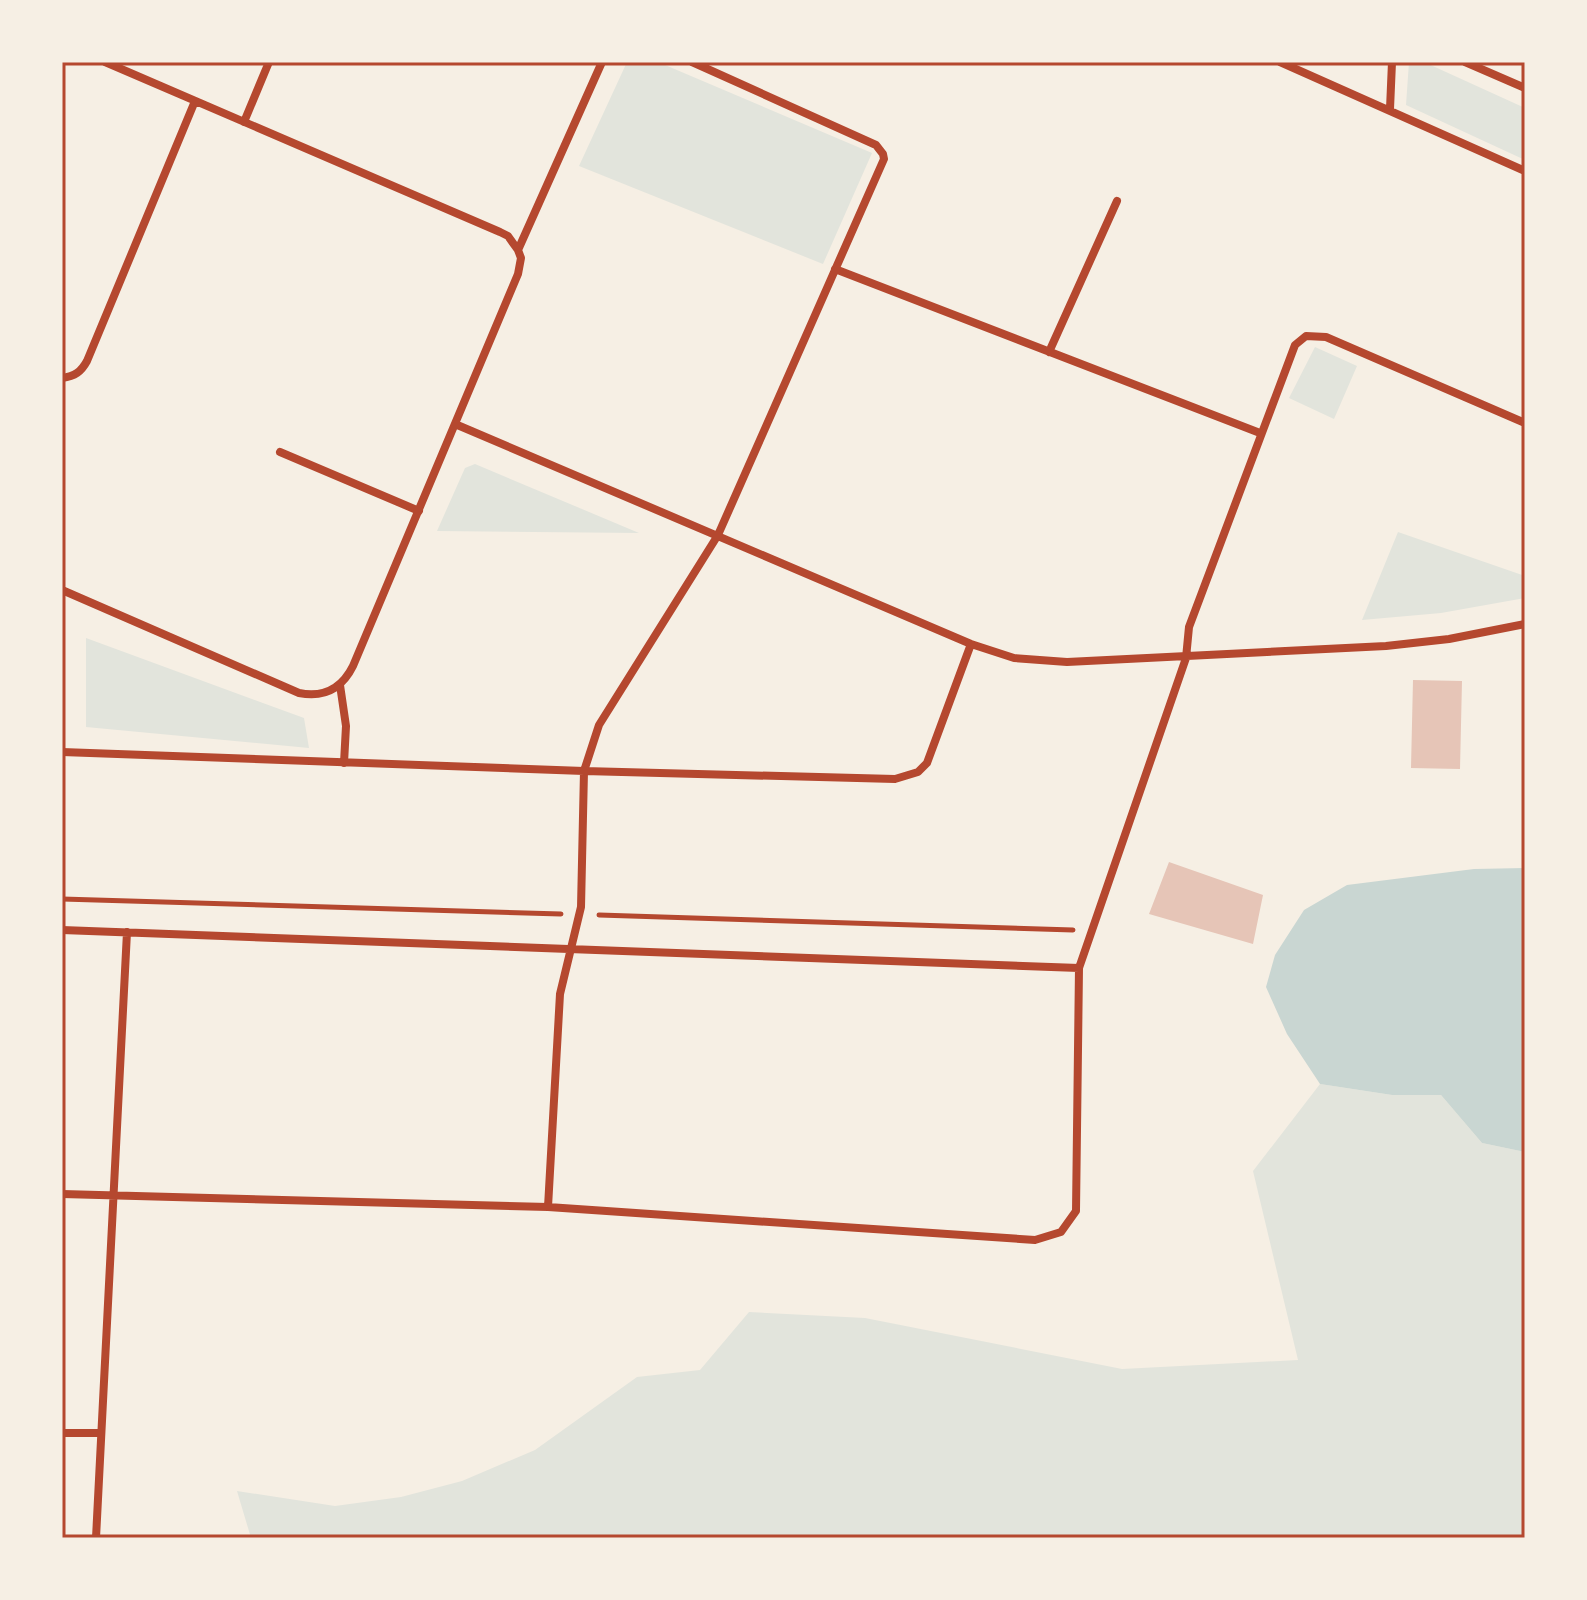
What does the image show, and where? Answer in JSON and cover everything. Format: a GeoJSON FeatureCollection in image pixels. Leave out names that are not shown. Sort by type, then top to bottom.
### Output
{"type":"FeatureCollection","features":[{"type":"Feature","properties":{"kind":"street"},"geometry":{"type":"LineString","coordinates":[[244,122],[269,62]]}},
{"type":"Feature","properties":{"kind":"street"},"geometry":{"type":"LineString","coordinates":[[518,250],[602,62]]}},
{"type":"Feature","properties":{"kind":"street"},"geometry":{"type":"LineString","coordinates":[[548,1207],[560,994],[581,907],[584,771],[589,749],[599,725],[718,535],[881,165],[883,154],[876,145],[692,62]]}},
{"type":"Feature","properties":{"kind":"street"},"geometry":{"type":"LineString","coordinates":[[1280,62],[1525,171]]}},
{"type":"Feature","properties":{"kind":"street"},"geometry":{"type":"LineString","coordinates":[[1390,109],[1392,62]]}},
{"type":"Feature","properties":{"kind":"street"},"geometry":{"type":"LineString","coordinates":[[1465,62],[1525,88]]}},
{"type":"Feature","properties":{"kind":"street"},"geometry":{"type":"LineString","coordinates":[[62,590],[299,693],[320,695],[340,685],[353,666],[419,511],[518,274],[521,258],[508,236],[500,232],[109,63]]}},
{"type":"Feature","properties":{"kind":"street"},"geometry":{"type":"LineString","coordinates":[[62,378],[82,370],[87,361],[195,101]]}},
{"type":"Feature","properties":{"kind":"street"},"geometry":{"type":"LineString","coordinates":[[1049,352],[1117,201]]}},
{"type":"Feature","properties":{"kind":"street"},"geometry":{"type":"LineString","coordinates":[[835,269],[1260,433]]}},
{"type":"Feature","properties":{"kind":"street"},"geometry":{"type":"LineString","coordinates":[[62,1194],[548,1207],[1035,1240],[1061,1232],[1076,1211],[1079,968],[1186,658],[1189,627],[1295,345],[1306,336],[1326,337],[1525,423]]}},
{"type":"Feature","properties":{"kind":"street"},"geometry":{"type":"LineString","coordinates":[[455,424],[971,644],[1014,658],[1041,662],[1186,658],[1386,646],[1449,639],[1525,624]]}},
{"type":"Feature","properties":{"kind":"street"},"geometry":{"type":"LineString","coordinates":[[280,452],[419,511]]}},
{"type":"Feature","properties":{"kind":"street"},"geometry":{"type":"LineString","coordinates":[[62,752],[584,771],[907,778],[927,763],[933,752],[971,644]]}},
{"type":"Feature","properties":{"kind":"street"},"geometry":{"type":"LineString","coordinates":[[340,685],[346,726],[344,763]]}},
{"type":"Feature","properties":{"kind":"street"},"geometry":{"type":"LineString","coordinates":[[62,930],[1079,968]]}},
{"type":"Feature","properties":{"kind":"street"},"geometry":{"type":"LineString","coordinates":[[96,1538],[127,932]]}},
{"type":"Feature","properties":{"kind":"street"},"geometry":{"type":"LineString","coordinates":[[62,1433],[100,1433]]}},
{"type":"Feature","properties":{"kind":"shaded area"},"geometry":{"type":"Polygon","coordinates":[[[627,62],[658,62],[872,153],[823,264],[579,166],[627,62]]]}},
{"type":"Feature","properties":{"kind":"shaded area"},"geometry":{"type":"Polygon","coordinates":[[[1409,62],[1424,62],[1525,108],[1525,160],[1406,105],[1409,62]]]}},
{"type":"Feature","properties":{"kind":"shaded area"},"geometry":{"type":"Polygon","coordinates":[[[1315,347],[1357,366],[1334,419],[1289,398],[1315,347]]]}},
{"type":"Feature","properties":{"kind":"shaded area"},"geometry":{"type":"Polygon","coordinates":[[[475,464],[639,533],[437,531],[465,468],[475,464]]]}},
{"type":"Feature","properties":{"kind":"shaded area"},"geometry":{"type":"Polygon","coordinates":[[[1398,532],[1525,576],[1525,598],[1441,613],[1362,620],[1398,532]]]}},
{"type":"Feature","properties":{"kind":"shaded area"},"geometry":{"type":"Polygon","coordinates":[[[86,638],[304,718],[309,748],[86,727],[86,638]]]}},
{"type":"Feature","properties":{"kind":"shaded area"},"geometry":{"type":"Polygon","coordinates":[[[1525,868],[1525,1152],[1482,1143],[1441,1095],[1392,1095],[1320,1084],[1287,1034],[1266,987],[1275,955],[1304,910],[1347,885],[1474,869],[1525,868]]]}},
{"type":"Feature","properties":{"kind":"shaded area"},"geometry":{"type":"Polygon","coordinates":[[[1320,1084],[1392,1095],[1441,1095],[1482,1143],[1525,1152],[1525,1538],[251,1538],[237,1491],[335,1506],[401,1497],[462,1481],[535,1450],[637,1377],[700,1370],[749,1312],[865,1318],[1122,1369],[1298,1360],[1253,1171],[1320,1084]]]}},
{"type":"Feature","properties":{"kind":"building"},"geometry":{"type":"Polygon","coordinates":[[[1413,680],[1462,681],[1460,769],[1411,768],[1413,680]]]}},
{"type":"Feature","properties":{"kind":"building"},"geometry":{"type":"Polygon","coordinates":[[[1169,862],[1263,895],[1253,944],[1149,914],[1169,862]]]}}]}
